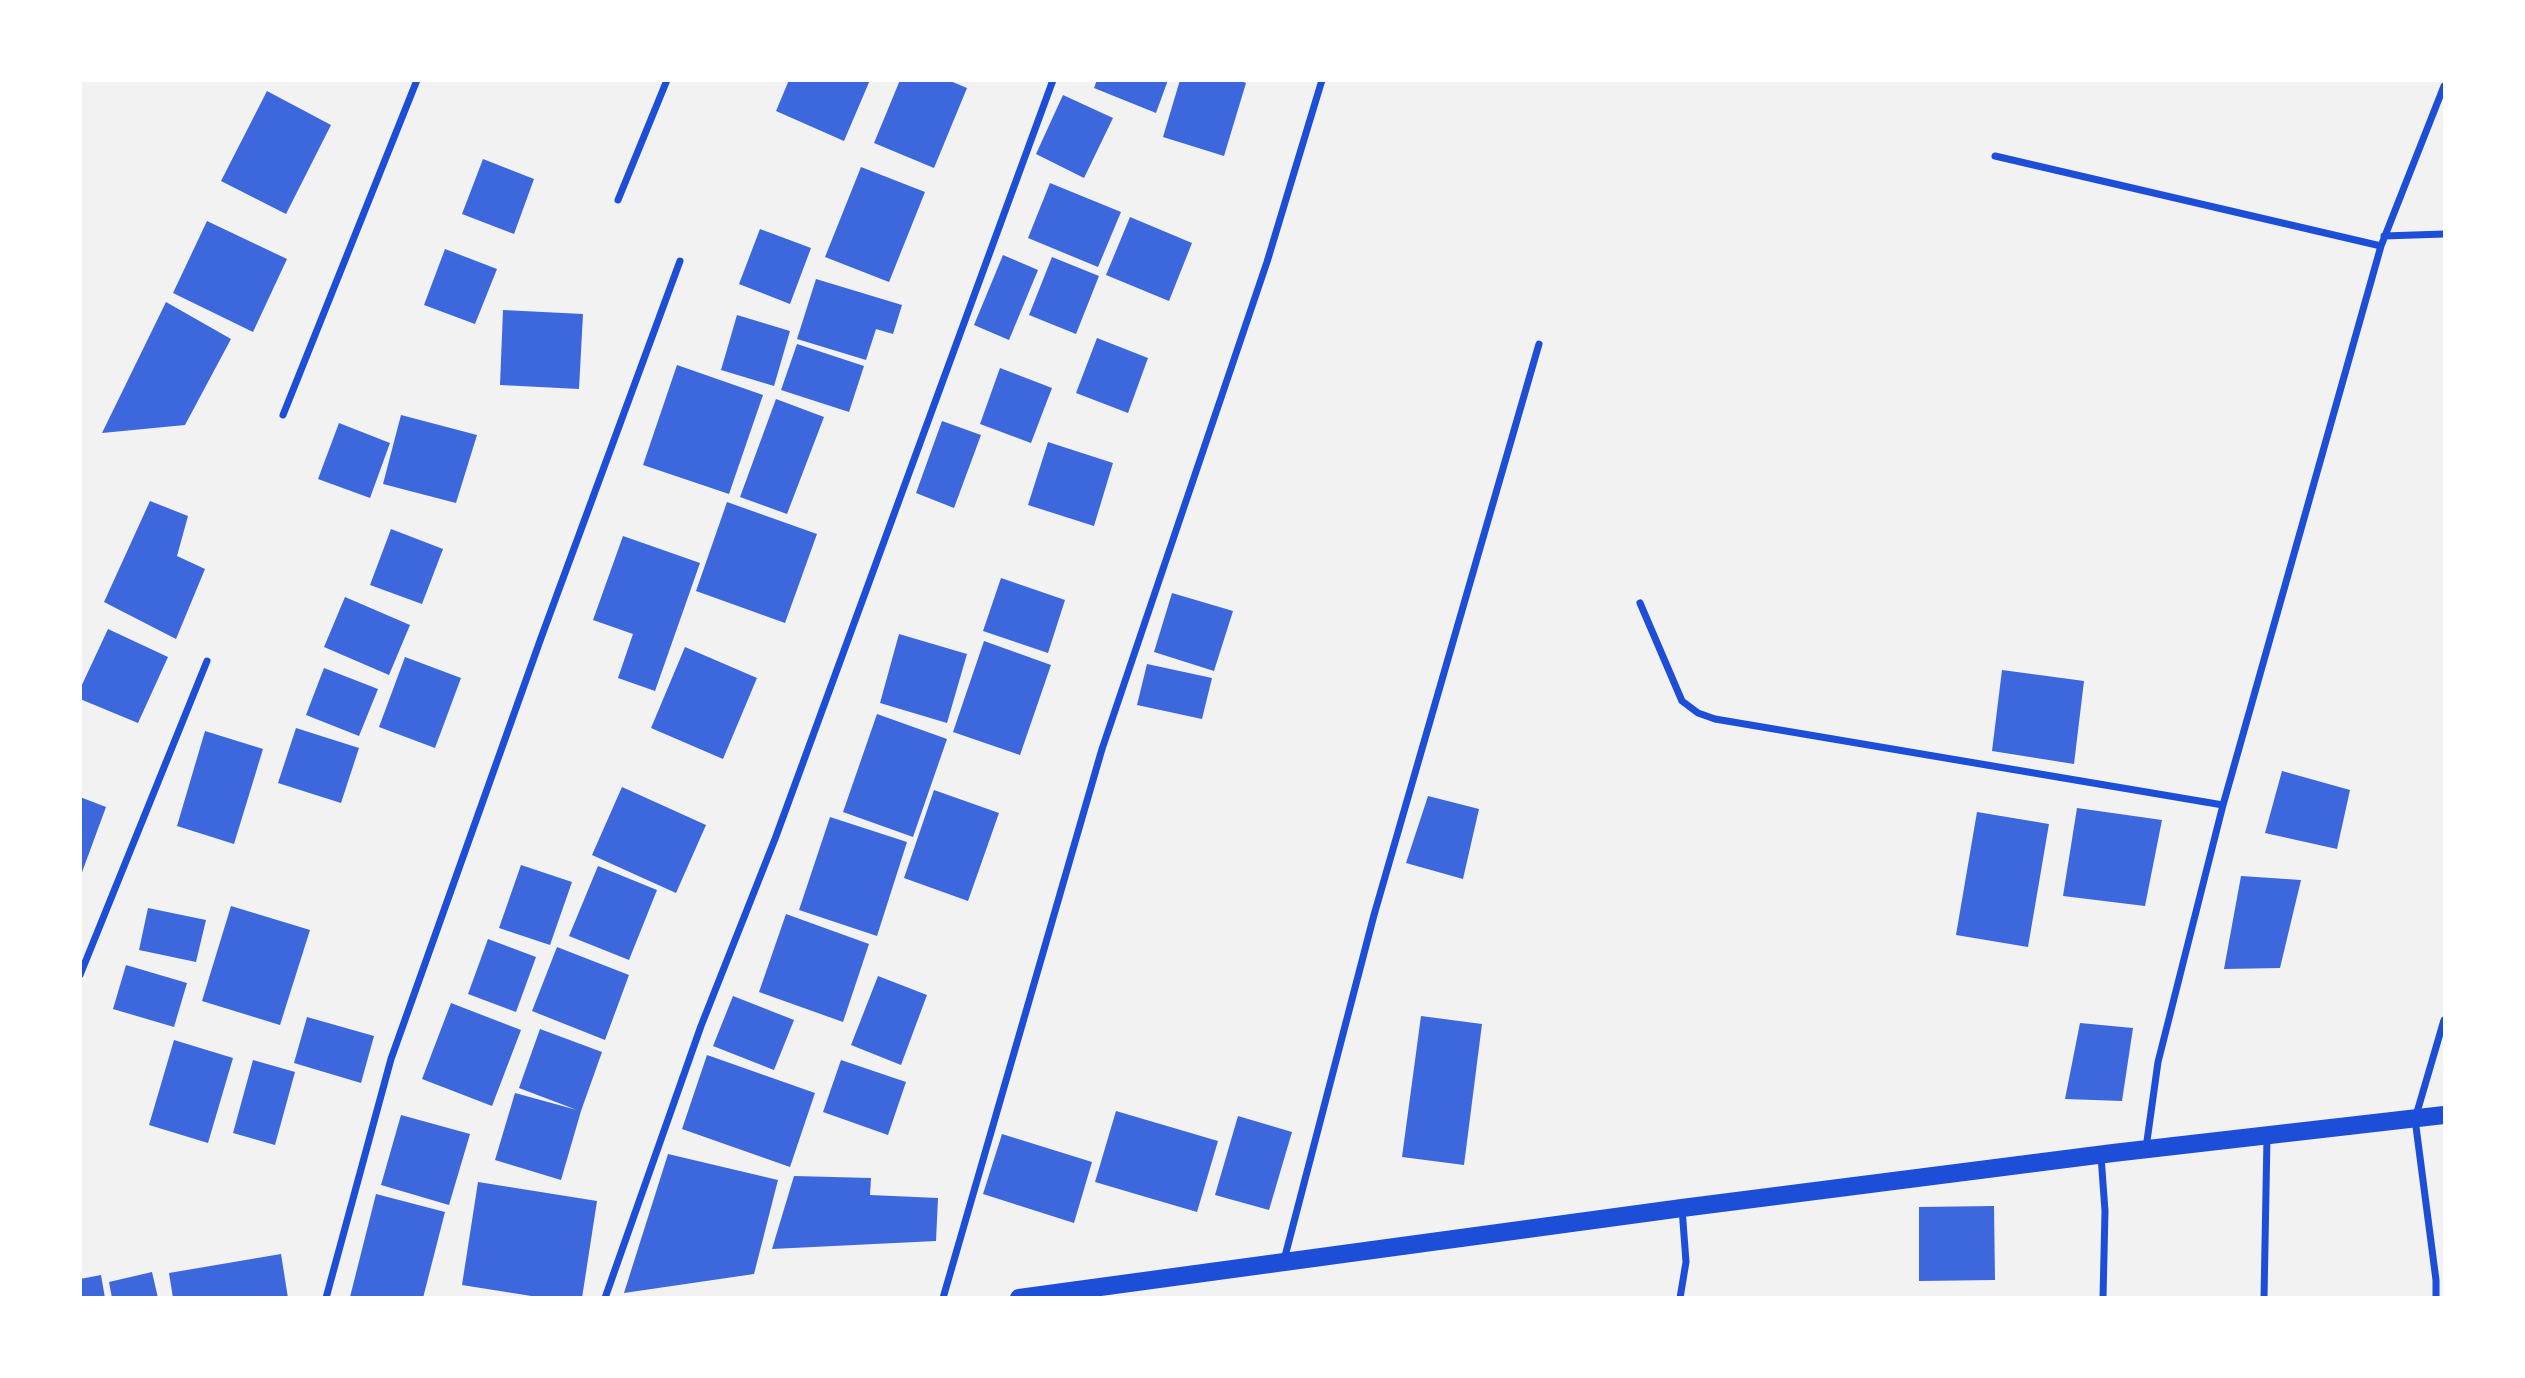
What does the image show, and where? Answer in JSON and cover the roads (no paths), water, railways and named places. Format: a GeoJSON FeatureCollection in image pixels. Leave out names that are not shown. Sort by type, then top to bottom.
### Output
{"type":"FeatureCollection","features":[{"type":"Feature","properties":{"kind":"main road"},"geometry":{"type":"LineString","coordinates":[[1019,1297],[1106,1292],[1284,1261],[1682,1208],[2445,1115]]}},
{"type":"Feature","properties":{"kind":"street"},"geometry":{"type":"LineString","coordinates":[[283,415],[417,80]]}},
{"type":"Feature","properties":{"kind":"street"},"geometry":{"type":"LineString","coordinates":[[618,200],[667,80]]}},
{"type":"Feature","properties":{"kind":"street"},"geometry":{"type":"LineString","coordinates":[[606,1297],[701,1026],[775,839],[1053,80]]}},
{"type":"Feature","properties":{"kind":"street"},"geometry":{"type":"LineString","coordinates":[[943,1297],[1102,750],[1267,262],[1322,80]]}},
{"type":"Feature","properties":{"kind":"street"},"geometry":{"type":"LineString","coordinates":[[2146,1150],[2158,1062],[2223,805],[2384,236],[2445,86]]}},
{"type":"Feature","properties":{"kind":"street"},"geometry":{"type":"LineString","coordinates":[[1995,156],[2381,246]]}},
{"type":"Feature","properties":{"kind":"street"},"geometry":{"type":"LineString","coordinates":[[2384,236],[2445,234]]}},
{"type":"Feature","properties":{"kind":"street"},"geometry":{"type":"LineString","coordinates":[[326,1297],[391,1059],[545,625],[680,261]]}},
{"type":"Feature","properties":{"kind":"street"},"geometry":{"type":"LineString","coordinates":[[1284,1261],[1374,915],[1539,344]]}},
{"type":"Feature","properties":{"kind":"street"},"geometry":{"type":"LineString","coordinates":[[1640,603],[1682,701],[1698,713],[1715,719],[2223,805]]}},
{"type":"Feature","properties":{"kind":"street"},"geometry":{"type":"LineString","coordinates":[[80,975],[207,661]]}},
{"type":"Feature","properties":{"kind":"street"},"geometry":{"type":"LineString","coordinates":[[2436,1297],[2415,1119],[2445,1020]]}},
{"type":"Feature","properties":{"kind":"street"},"geometry":{"type":"LineString","coordinates":[[2264,1297],[2267,1135]]}},
{"type":"Feature","properties":{"kind":"street"},"geometry":{"type":"LineString","coordinates":[[2101,1155],[2105,1211],[2103,1297]]}},
{"type":"Feature","properties":{"kind":"street"},"geometry":{"type":"LineString","coordinates":[[1680,1297],[1686,1262],[1682,1208]]}}]}
